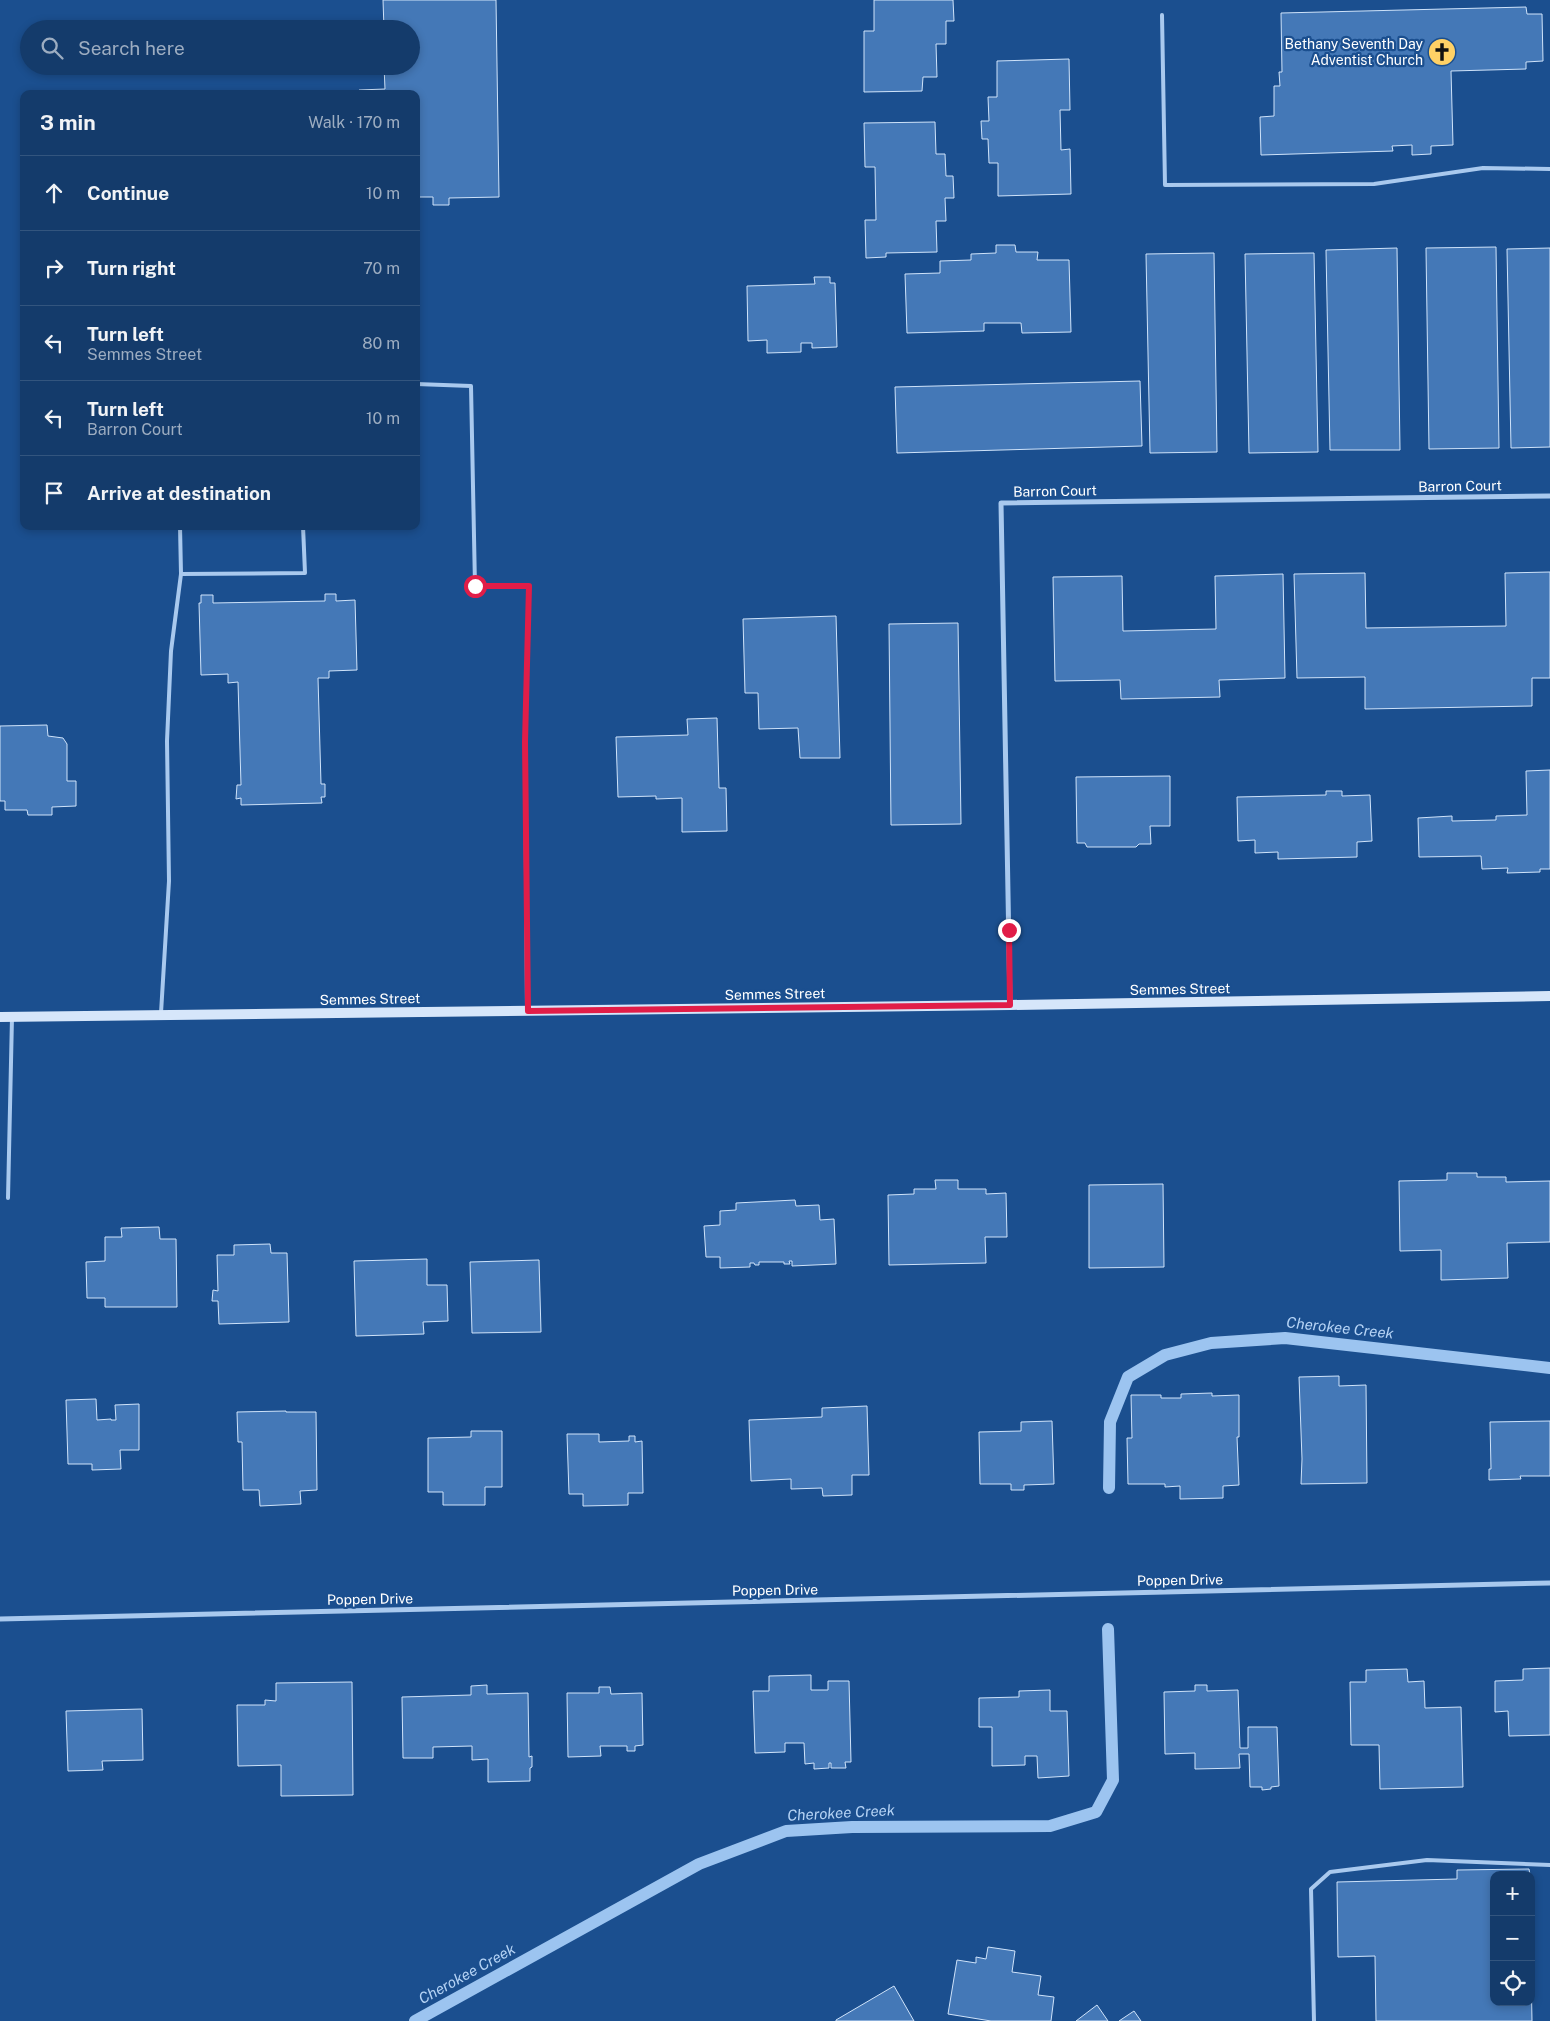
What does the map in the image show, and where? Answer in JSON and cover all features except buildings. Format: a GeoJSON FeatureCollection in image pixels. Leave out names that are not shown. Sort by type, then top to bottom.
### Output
{"type":"FeatureCollection","features":[{"type":"Feature","properties":{"kind":"main road","name":"Semmes Street"},"geometry":{"type":"LineString","coordinates":[[0,1018],[1550,996]]}},
{"type":"Feature","properties":{"kind":"street","name":"Barron Court"},"geometry":{"type":"LineString","coordinates":[[1010,1005],[1002,503],[1550,496]]}},
{"type":"Feature","properties":{"kind":"street","name":"Poppen Drive"},"geometry":{"type":"LineString","coordinates":[[0,1619],[1550,1583]]}},
{"type":"Feature","properties":{"kind":"lane"},"geometry":{"type":"LineString","coordinates":[[1162,15],[1165,185],[1374,184],[1483,168],[1550,168]]}},
{"type":"Feature","properties":{"kind":"lane"},"geometry":{"type":"LineString","coordinates":[[420,384],[471,386],[475,586],[529,586],[525,742],[528,1011]]}},
{"type":"Feature","properties":{"kind":"lane"},"geometry":{"type":"LineString","coordinates":[[160,1015],[169,881],[167,741],[171,651],[181,574],[180,530]]}},
{"type":"Feature","properties":{"kind":"lane"},"geometry":{"type":"LineString","coordinates":[[181,574],[305,573],[302,530]]}},
{"type":"Feature","properties":{"kind":"lane"},"geometry":{"type":"LineString","coordinates":[[8,1198],[12,1017]]}},
{"type":"Feature","properties":{"kind":"lane"},"geometry":{"type":"LineString","coordinates":[[1314,2021],[1311,1889],[1330,1872],[1427,1860],[1550,1865]]}},
{"type":"Feature","properties":{"kind":"waterway","name":"Cherokee Creek"},"geometry":{"type":"LineString","coordinates":[[1109,1488],[1110,1422],[1128,1377],[1165,1355],[1211,1343],[1285,1338],[1550,1368]]}},
{"type":"Feature","properties":{"kind":"waterway","name":"Cherokee Creek"},"geometry":{"type":"LineString","coordinates":[[415,2021],[699,1864],[786,1831],[852,1827],[1050,1826],[1096,1812],[1113,1780],[1108,1629]]}},
{"type":"Feature","properties":{"kind":"place","name":"Bethany Seventh Day Adventist Church"},"geometry":{"type":"Point","coordinates":[1442,52]}},
{"type":"Feature","properties":{"kind":"route"},"geometry":{"type":"LineString","coordinates":[[475,586],[529,586],[525,742],[528,1011],[1010,1005],[1009,930]]}}]}
